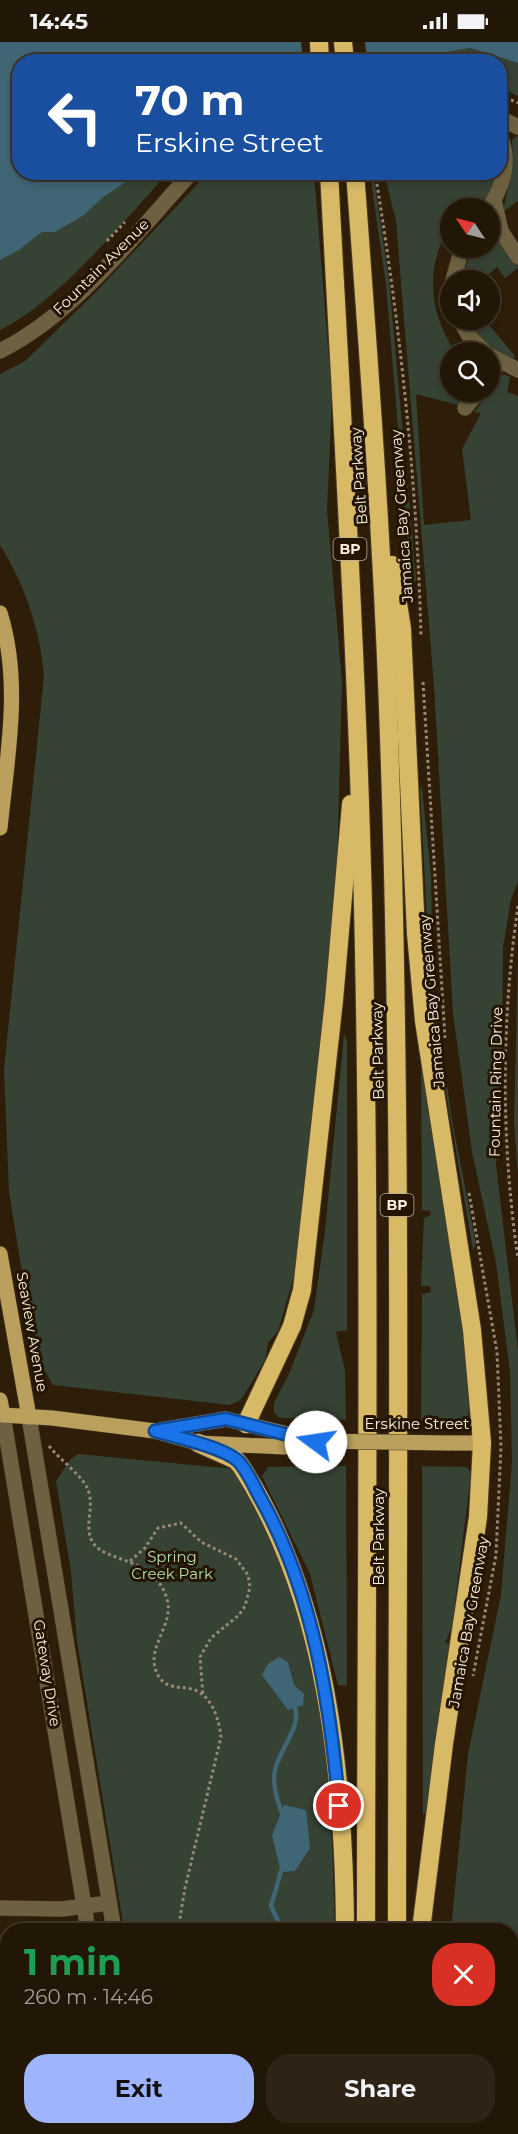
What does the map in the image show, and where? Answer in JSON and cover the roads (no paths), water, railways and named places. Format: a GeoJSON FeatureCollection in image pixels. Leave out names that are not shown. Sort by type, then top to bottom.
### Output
{"type":"FeatureCollection","features":[{"type":"Feature","properties":{"kind":"highway","name":"Belt Parkway"},"geometry":{"type":"LineString","coordinates":[[329,180],[358,742],[366,1089],[366,1923]]}},
{"type":"Feature","properties":{"kind":"highway","name":"Belt Parkway"},"geometry":{"type":"LineString","coordinates":[[356,180],[377,479],[389,735],[397,1071],[397,1923]]}},
{"type":"Feature","properties":{"kind":"highway"},"geometry":{"type":"LineString","coordinates":[[377,479],[402,629],[416,934],[424,1021],[472,1330],[483,1443],[478,1517],[446,1734],[422,1923]]}},
{"type":"Feature","properties":{"kind":"highway"},"geometry":{"type":"LineString","coordinates":[[246,1424],[292,1326],[305,1269],[358,742]]}},
{"type":"Feature","properties":{"kind":"highway"},"geometry":{"type":"LineString","coordinates":[[198,1443],[236,1460],[241,1466],[273,1523],[302,1596],[320,1665],[334,1765],[340,1825],[345,1923]]}},
{"type":"Feature","properties":{"kind":"main road"},"geometry":{"type":"LineString","coordinates":[[0,613],[9,645],[12,681],[0,828]]}},
{"type":"Feature","properties":{"kind":"main road","name":"Seaview Avenue"},"geometry":{"type":"LineString","coordinates":[[0,1254],[29,1417]]}},
{"type":"Feature","properties":{"kind":"main road","name":"Erskine Street"},"geometry":{"type":"LineString","coordinates":[[1,1410],[29,1417],[155,1431],[198,1443],[285,1447],[316,1442],[483,1443]]}},
{"type":"Feature","properties":{"kind":"main road","name":"Erskine Street"},"geometry":{"type":"LineString","coordinates":[[155,1431],[226,1419],[316,1442]]}},
{"type":"Feature","properties":{"kind":"street","name":"Fountain Avenue"},"geometry":{"type":"LineString","coordinates":[[0,351],[32,332],[63,307],[184,180]]}},
{"type":"Feature","properties":{"kind":"street"},"geometry":{"type":"LineString","coordinates":[[493,198],[500,180]]}},
{"type":"Feature","properties":{"kind":"street"},"geometry":{"type":"LineString","coordinates":[[500,228],[518,257]]}},
{"type":"Feature","properties":{"kind":"street"},"geometry":{"type":"LineString","coordinates":[[466,330],[475,342]]}},
{"type":"Feature","properties":{"kind":"street"},"geometry":{"type":"LineString","coordinates":[[500,362],[518,370]]}},
{"type":"Feature","properties":{"kind":"street"},"geometry":{"type":"LineString","coordinates":[[465,408],[470,402]]}},
{"type":"Feature","properties":{"kind":"street","name":"Gateway Drive"},"geometry":{"type":"LineString","coordinates":[[1,1410],[87,1923]]}},
{"type":"Feature","properties":{"kind":"street","name":"Gateway Drive"},"geometry":{"type":"LineString","coordinates":[[29,1417],[113,1923]]}},
{"type":"Feature","properties":{"kind":"street"},"geometry":{"type":"LineString","coordinates":[[0,1908],[62,1909],[109,1903]]}},
{"type":"Feature","properties":{"kind":"water"},"geometry":{"type":"Polygon","coordinates":[[[0,42],[518,42],[518,63],[507,60],[507,54],[489,54],[470,48],[437,54],[12,54],[12,180],[129,180],[102,198],[84,215],[55,232],[42,232],[19,250],[0,260],[0,42]]]}},
{"type":"Feature","properties":{"kind":"water"},"geometry":{"type":"Polygon","coordinates":[[[279,1657],[288,1662],[294,1685],[304,1694],[303,1705],[288,1710],[262,1675],[268,1664],[279,1657]]]}},
{"type":"Feature","properties":{"kind":"water"},"geometry":{"type":"Polygon","coordinates":[[[284,1805],[306,1810],[310,1848],[295,1871],[281,1872],[272,1835],[284,1805]]]}},
{"type":"Feature","properties":{"kind":"waterway"},"geometry":{"type":"LineString","coordinates":[[283,1816],[275,1791],[274,1779],[276,1766],[294,1727],[296,1719],[294,1705]]}},
{"type":"Feature","properties":{"kind":"waterway"},"geometry":{"type":"LineString","coordinates":[[279,1923],[271,1906],[282,1868]]}},
{"type":"Feature","properties":{"kind":"park label","name":"Spring Creek Park"},"geometry":{"type":"Point","coordinates":[172,1566]}}]}
